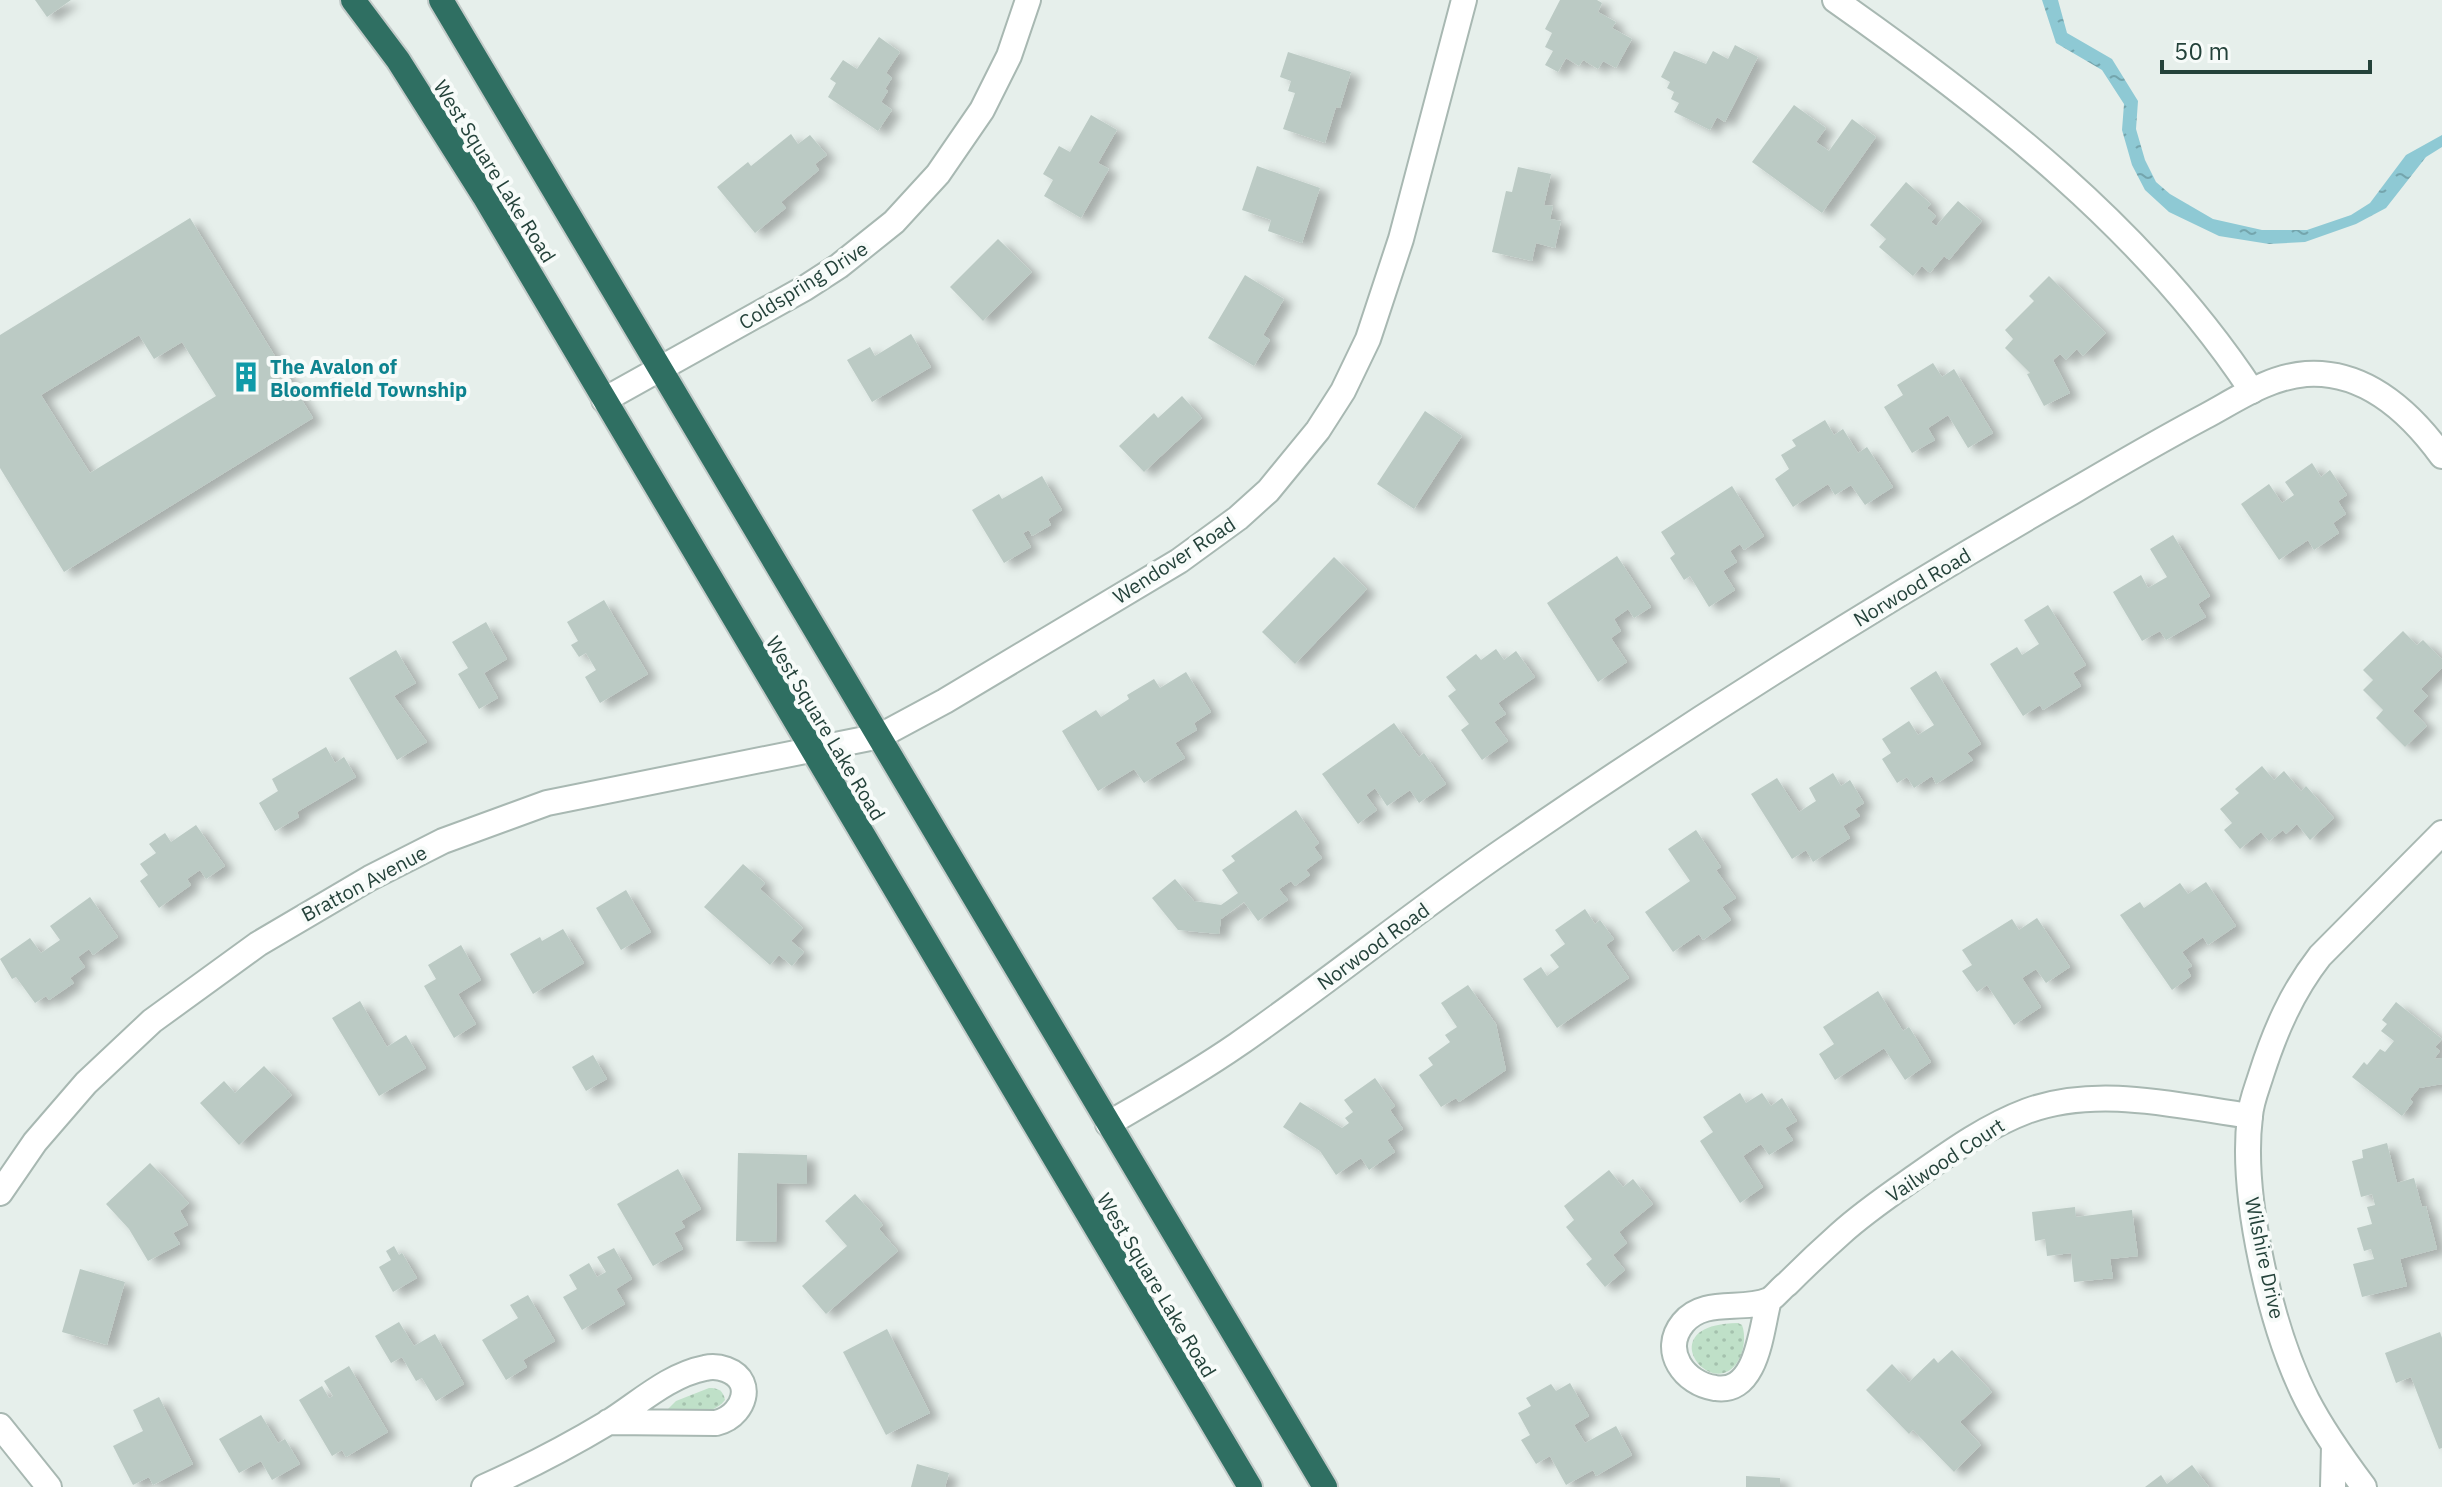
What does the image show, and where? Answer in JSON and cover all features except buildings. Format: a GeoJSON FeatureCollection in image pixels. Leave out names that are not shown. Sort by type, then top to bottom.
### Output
{"type":"FeatureCollection","features":[{"type":"Feature","properties":{"kind":"highway","name":"West Square Lake Road"},"geometry":{"type":"LineString","coordinates":[[353,0],[398,60],[442,127],[1250,1487]]}},
{"type":"Feature","properties":{"kind":"highway","name":"West Square Lake Road"},"geometry":{"type":"LineString","coordinates":[[441,0],[1325,1487]]}},
{"type":"Feature","properties":{"kind":"street","name":"Coldspring Drive"},"geometry":{"type":"LineString","coordinates":[[604,400],[805,288],[894,222],[938,174],[982,110],[1009,56],[1028,0]]}},
{"type":"Feature","properties":{"kind":"street","name":"Wendover Road"},"geometry":{"type":"LineString","coordinates":[[811,750],[880,736],[945,701],[1198,548],[1268,491],[1298,457],[1343,391],[1378,312],[1401,239],[1464,0]]}},
{"type":"Feature","properties":{"kind":"street"},"geometry":{"type":"LineString","coordinates":[[1835,0],[1951,83],[2093,206],[2187,303],[2252,391],[2306,374],[2336,376],[2363,384],[2400,408],[2442,456]]}},
{"type":"Feature","properties":{"kind":"street","name":"Norwood Road"},"geometry":{"type":"LineString","coordinates":[[1108,1124],[1237,1045],[1505,850],[1719,707],[1950,563],[2252,391]]}},
{"type":"Feature","properties":{"kind":"street","name":"Bratton Avenue"},"geometry":{"type":"LineString","coordinates":[[3,1187],[35,1142],[86,1083],[152,1021],[258,944],[370,878],[443,841],[547,803],[811,750]]}},
{"type":"Feature","properties":{"kind":"street","name":"Wilshire Drive"},"geometry":{"type":"LineString","coordinates":[[2364,1487],[2334,1446],[2307,1400],[2290,1362],[2267,1280],[2251,1197],[2248,1163],[2250,1116],[2282,1015],[2307,973],[2320,956],[2442,833]]}},
{"type":"Feature","properties":{"kind":"street","name":"Vailwood Court"},"geometry":{"type":"LineString","coordinates":[[1769,1300],[1841,1232],[1887,1197],[1984,1131],[2028,1111],[2074,1100],[2125,1099],[2250,1116]]}},
{"type":"Feature","properties":{"kind":"street"},"geometry":{"type":"LineString","coordinates":[[484,1487],[608,1422],[660,1387],[706,1367],[731,1371],[744,1390],[739,1408],[730,1417],[716,1423],[608,1422]]}},
{"type":"Feature","properties":{"kind":"street"},"geometry":{"type":"LineString","coordinates":[[0,1426],[49,1487]]}},
{"type":"Feature","properties":{"kind":"street"},"geometry":{"type":"LineString","coordinates":[[2333,1487],[2334,1446]]}},
{"type":"Feature","properties":{"kind":"green space"},"geometry":{"type":"Polygon","coordinates":[[[1742,1325],[1744,1338],[1738,1361],[1727,1372],[1715,1373],[1703,1368],[1695,1358],[1692,1347],[1697,1335],[1711,1327],[1742,1325]]]}},
{"type":"Feature","properties":{"kind":"green space"},"geometry":{"type":"Polygon","coordinates":[[[709,1388],[720,1390],[725,1400],[714,1409],[690,1413],[667,1410],[676,1401],[709,1388]]]}},
{"type":"Feature","properties":{"kind":"water"},"geometry":{"type":"Polygon","coordinates":[[[2042,0],[2058,0],[2067,33],[2112,59],[2138,101],[2136,129],[2145,160],[2156,182],[2170,194],[2213,219],[2262,230],[2307,230],[2351,215],[2370,203],[2406,155],[2442,135],[2442,147],[2426,157],[2386,208],[2356,224],[2305,242],[2269,244],[2219,236],[2169,212],[2145,190],[2132,165],[2122,130],[2124,104],[2102,70],[2056,43],[2042,0]]]}},
{"type":"Feature","properties":{"kind":"place","name":"The Avalon of Bloomfield Township"},"geometry":{"type":"Point","coordinates":[246,377]}}]}
